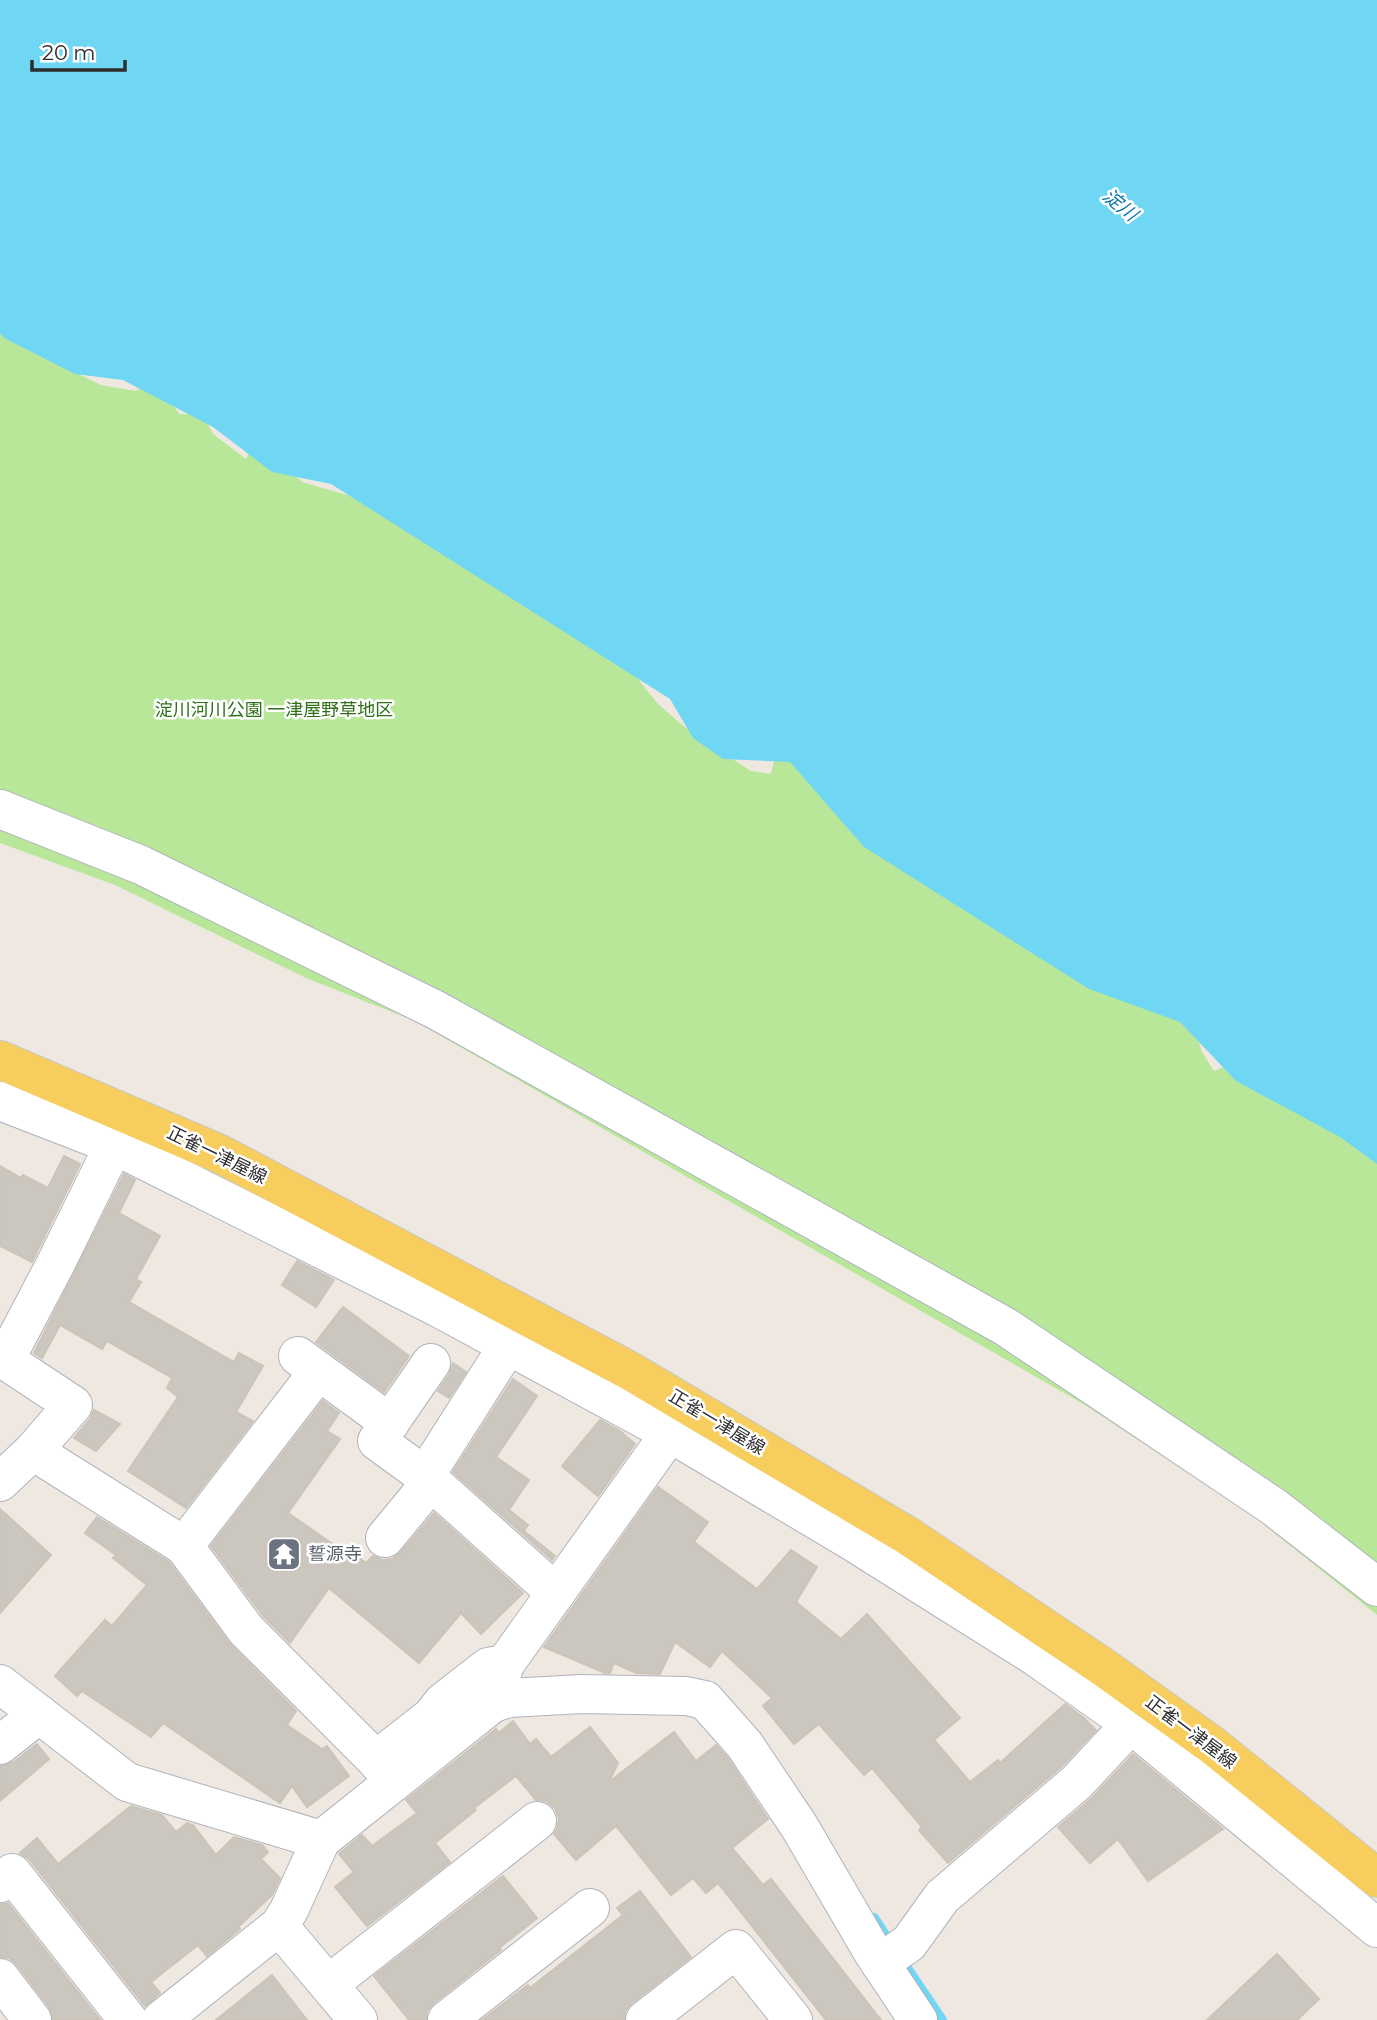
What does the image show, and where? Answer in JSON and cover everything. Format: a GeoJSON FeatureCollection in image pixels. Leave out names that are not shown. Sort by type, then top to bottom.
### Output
{"type":"FeatureCollection","features":[{"type":"Feature","properties":{"kind":"main road","name":"正雀一津屋線"},"geometry":{"type":"LineString","coordinates":[[0,1060],[220,1154],[630,1371],[862,1508],[982,1584],[1212,1745],[1377,1878]]}},
{"type":"Feature","properties":{"kind":"street"},"geometry":{"type":"LineString","coordinates":[[0,809],[141,864],[436,1010],[1006,1327],[1274,1507],[1377,1587]]}},
{"type":"Feature","properties":{"kind":"street"},"geometry":{"type":"LineString","coordinates":[[0,1101],[114,1145],[287,1230],[509,1345],[670,1433],[850,1539],[1013,1642],[1132,1724],[1377,1928]]}},
{"type":"Feature","properties":{"kind":"street"},"geometry":{"type":"LineString","coordinates":[[0,1482],[33,1451],[74,1405],[5,1360],[114,1145]]}},
{"type":"Feature","properties":{"kind":"street"},"geometry":{"type":"LineString","coordinates":[[385,1538],[428,1479],[509,1345]]}},
{"type":"Feature","properties":{"kind":"street"},"geometry":{"type":"LineString","coordinates":[[431,1363],[377,1440],[428,1479],[556,1593]]}},
{"type":"Feature","properties":{"kind":"street"},"geometry":{"type":"LineString","coordinates":[[184,1546],[308,1364],[390,1423]]}},
{"type":"Feature","properties":{"kind":"street"},"geometry":{"type":"LineString","coordinates":[[493,1703],[505,1664],[670,1433]]}},
{"type":"Feature","properties":{"kind":"street"},"geometry":{"type":"LineString","coordinates":[[33,1451],[184,1546],[246,1630],[385,1771]]}},
{"type":"Feature","properties":{"kind":"street"},"geometry":{"type":"LineString","coordinates":[[161,2020],[279,1926],[321,1840],[385,1771],[443,1702],[488,1667],[505,1664]]}},
{"type":"Feature","properties":{"kind":"street"},"geometry":{"type":"LineString","coordinates":[[0,1684],[127,1782],[321,1840]]}},
{"type":"Feature","properties":{"kind":"street"},"geometry":{"type":"LineString","coordinates":[[385,1771],[493,1703],[509,1698],[582,1695],[686,1696],[705,1700],[744,1744],[799,1826],[880,1963],[918,2020]]}},
{"type":"Feature","properties":{"kind":"street"},"geometry":{"type":"LineString","coordinates":[[0,1745],[39,1714]]}},
{"type":"Feature","properties":{"kind":"street"},"geometry":{"type":"LineString","coordinates":[[880,1963],[909,1943],[942,1897],[1077,1782],[1132,1724]]}},
{"type":"Feature","properties":{"kind":"street"},"geometry":{"type":"LineString","coordinates":[[329,1984],[537,1821]]}},
{"type":"Feature","properties":{"kind":"street"},"geometry":{"type":"LineString","coordinates":[[0,1883],[12,1874],[128,2020]]}},
{"type":"Feature","properties":{"kind":"street"},"geometry":{"type":"LineString","coordinates":[[447,2020],[590,1908]]}},
{"type":"Feature","properties":{"kind":"street"},"geometry":{"type":"LineString","coordinates":[[279,1926],[358,2020]]}},
{"type":"Feature","properties":{"kind":"street"},"geometry":{"type":"LineString","coordinates":[[645,2020],[736,1949],[790,2019]]}},
{"type":"Feature","properties":{"kind":"street"},"geometry":{"type":"LineString","coordinates":[[0,1978],[32,2020]]}},
{"type":"Feature","properties":{"kind":"green space","name":"淀川河川公園 一津屋野草地区"},"geometry":{"type":"Polygon","coordinates":[[[0,332],[5,338],[101,385],[135,391],[152,382],[169,398],[179,414],[203,415],[213,434],[246,459],[256,436],[302,482],[365,500],[626,664],[658,704],[687,729],[751,771],[771,774],[776,752],[1193,1024],[1202,1052],[1214,1071],[1240,1060],[1377,1145],[1377,1615],[1252,1515],[1085,1405],[415,1021],[306,978],[115,885],[0,843],[0,332]]]}},
{"type":"Feature","properties":{"kind":"water","name":"淀川"},"geometry":{"type":"Polygon","coordinates":[[[0,0],[1377,0],[1377,1164],[1340,1137],[1236,1081],[1180,1022],[1089,989],[864,847],[790,762],[723,759],[693,738],[670,699],[331,484],[272,472],[213,427],[123,380],[75,374],[4,338],[0,333],[0,0]]]}},
{"type":"Feature","properties":{"kind":"building"},"geometry":{"type":"Polygon","coordinates":[[[64,1156],[80,1164],[32,1262],[0,1246],[0,1166],[21,1178],[23,1175],[48,1188],[64,1156]]]}},
{"type":"Feature","properties":{"kind":"building"},"geometry":{"type":"Polygon","coordinates":[[[124,1174],[135,1180],[119,1213],[160,1236],[136,1279],[141,1282],[129,1302],[234,1362],[239,1353],[263,1366],[236,1412],[253,1421],[186,1508],[128,1471],[178,1397],[167,1388],[172,1378],[107,1341],[102,1349],[60,1325],[42,1358],[34,1353],[124,1174]]]}},
{"type":"Feature","properties":{"kind":"building"},"geometry":{"type":"Polygon","coordinates":[[[297,1261],[334,1280],[316,1307],[282,1285],[297,1261]]]}},
{"type":"Feature","properties":{"kind":"building"},"geometry":{"type":"Polygon","coordinates":[[[343,1307],[409,1356],[384,1392],[316,1342],[343,1307]]]}},
{"type":"Feature","properties":{"kind":"building"},"geometry":{"type":"Polygon","coordinates":[[[453,1363],[466,1372],[449,1398],[438,1391],[449,1375],[453,1363]]]}},
{"type":"Feature","properties":{"kind":"building"},"geometry":{"type":"Polygon","coordinates":[[[513,1379],[537,1396],[496,1457],[529,1480],[509,1510],[528,1525],[524,1531],[555,1556],[552,1560],[453,1472],[513,1379]]]}},
{"type":"Feature","properties":{"kind":"building"},"geometry":{"type":"Polygon","coordinates":[[[323,1401],[339,1413],[327,1431],[340,1439],[288,1513],[337,1547],[340,1544],[366,1563],[373,1556],[382,1560],[392,1559],[434,1513],[523,1593],[481,1634],[461,1613],[419,1663],[329,1588],[290,1643],[263,1616],[211,1546],[323,1401]]]}},
{"type":"Feature","properties":{"kind":"building"},"geometry":{"type":"Polygon","coordinates":[[[94,1410],[120,1424],[96,1451],[74,1438],[94,1410]]]}},
{"type":"Feature","properties":{"kind":"building"},"geometry":{"type":"Polygon","coordinates":[[[600,1420],[620,1431],[635,1444],[598,1496],[562,1466],[600,1420]]]}},
{"type":"Feature","properties":{"kind":"building"},"geometry":{"type":"Polygon","coordinates":[[[658,1487],[708,1522],[694,1542],[757,1589],[791,1550],[817,1567],[796,1602],[841,1639],[867,1614],[960,1718],[934,1740],[970,1782],[998,1760],[1000,1763],[1065,1704],[1096,1730],[1062,1766],[948,1863],[919,1830],[922,1827],[872,1768],[864,1775],[819,1724],[794,1744],[763,1706],[772,1698],[722,1651],[710,1667],[675,1642],[660,1674],[636,1673],[614,1663],[610,1673],[605,1673],[544,1647],[658,1487]]]}},
{"type":"Feature","properties":{"kind":"building"},"geometry":{"type":"Polygon","coordinates":[[[0,1509],[51,1555],[0,1613],[0,1509]]]}},
{"type":"Feature","properties":{"kind":"building"},"geometry":{"type":"Polygon","coordinates":[[[97,1517],[169,1562],[229,1643],[296,1711],[287,1725],[322,1749],[327,1746],[349,1776],[307,1807],[292,1786],[280,1803],[163,1723],[151,1737],[82,1691],[77,1696],[55,1676],[105,1620],[112,1626],[147,1585],[113,1558],[116,1555],[85,1533],[97,1517]]]}},
{"type":"Feature","properties":{"kind":"building"},"geometry":{"type":"Polygon","coordinates":[[[513,1721],[530,1744],[536,1739],[551,1757],[590,1727],[618,1763],[609,1782],[674,1732],[696,1761],[716,1745],[727,1757],[768,1819],[732,1848],[763,1885],[771,1879],[881,2020],[826,2020],[718,1883],[706,1893],[693,1878],[671,1895],[616,1826],[576,1860],[554,1834],[559,1819],[555,1808],[546,1801],[536,1800],[516,1776],[474,1808],[476,1810],[435,1843],[450,1862],[367,1926],[335,1887],[354,1872],[339,1854],[362,1835],[372,1846],[417,1813],[406,1800],[496,1729],[499,1733],[513,1721]]]}},
{"type":"Feature","properties":{"kind":"building"},"geometry":{"type":"Polygon","coordinates":[[[37,1744],[49,1759],[0,1801],[0,1766],[14,1762],[37,1744]]]}},
{"type":"Feature","properties":{"kind":"building"},"geometry":{"type":"Polygon","coordinates":[[[1133,1754],[1223,1829],[1148,1881],[1118,1839],[1090,1863],[1058,1827],[1093,1797],[1133,1754]]]}},
{"type":"Feature","properties":{"kind":"building"},"geometry":{"type":"Polygon","coordinates":[[[131,1806],[162,1815],[176,1832],[187,1823],[193,1825],[216,1855],[234,1837],[262,1845],[268,1852],[261,1859],[280,1878],[272,1895],[238,1927],[240,1929],[207,1956],[198,1945],[151,1982],[160,1993],[145,2006],[29,1859],[20,1853],[37,1838],[58,1864],[131,1806]]]}},
{"type":"Feature","properties":{"kind":"building"},"geometry":{"type":"Polygon","coordinates":[[[503,1876],[537,1918],[434,2003],[427,2011],[426,2020],[409,2020],[374,1976],[503,1876]]]}},
{"type":"Feature","properties":{"kind":"building"},"geometry":{"type":"Polygon","coordinates":[[[640,1891],[691,1957],[632,2003],[625,2011],[624,2020],[482,2020],[528,1985],[530,1988],[623,1915],[617,1908],[640,1891]]]}},
{"type":"Feature","properties":{"kind":"building"},"geometry":{"type":"Polygon","coordinates":[[[8,1903],[100,2020],[53,2020],[49,2007],[17,1965],[9,1958],[0,1957],[0,1904],[8,1903]]]}},
{"type":"Feature","properties":{"kind":"building"},"geometry":{"type":"Polygon","coordinates":[[[1277,1954],[1319,1999],[1297,2020],[1207,2020],[1277,1954]]]}},
{"type":"Feature","properties":{"kind":"building"},"geometry":{"type":"Polygon","coordinates":[[[272,1975],[307,2020],[216,2020],[272,1975]]]}},
{"type":"Feature","properties":{"kind":"waterway"},"geometry":{"type":"LineString","coordinates":[[874,1918],[893,1947]]}},
{"type":"Feature","properties":{"kind":"waterway"},"geometry":{"type":"LineString","coordinates":[[901,1959],[942,2020]]}},
{"type":"Feature","properties":{"kind":"place","name":"誓源寺"},"geometry":{"type":"Point","coordinates":[284,1554]}}]}
